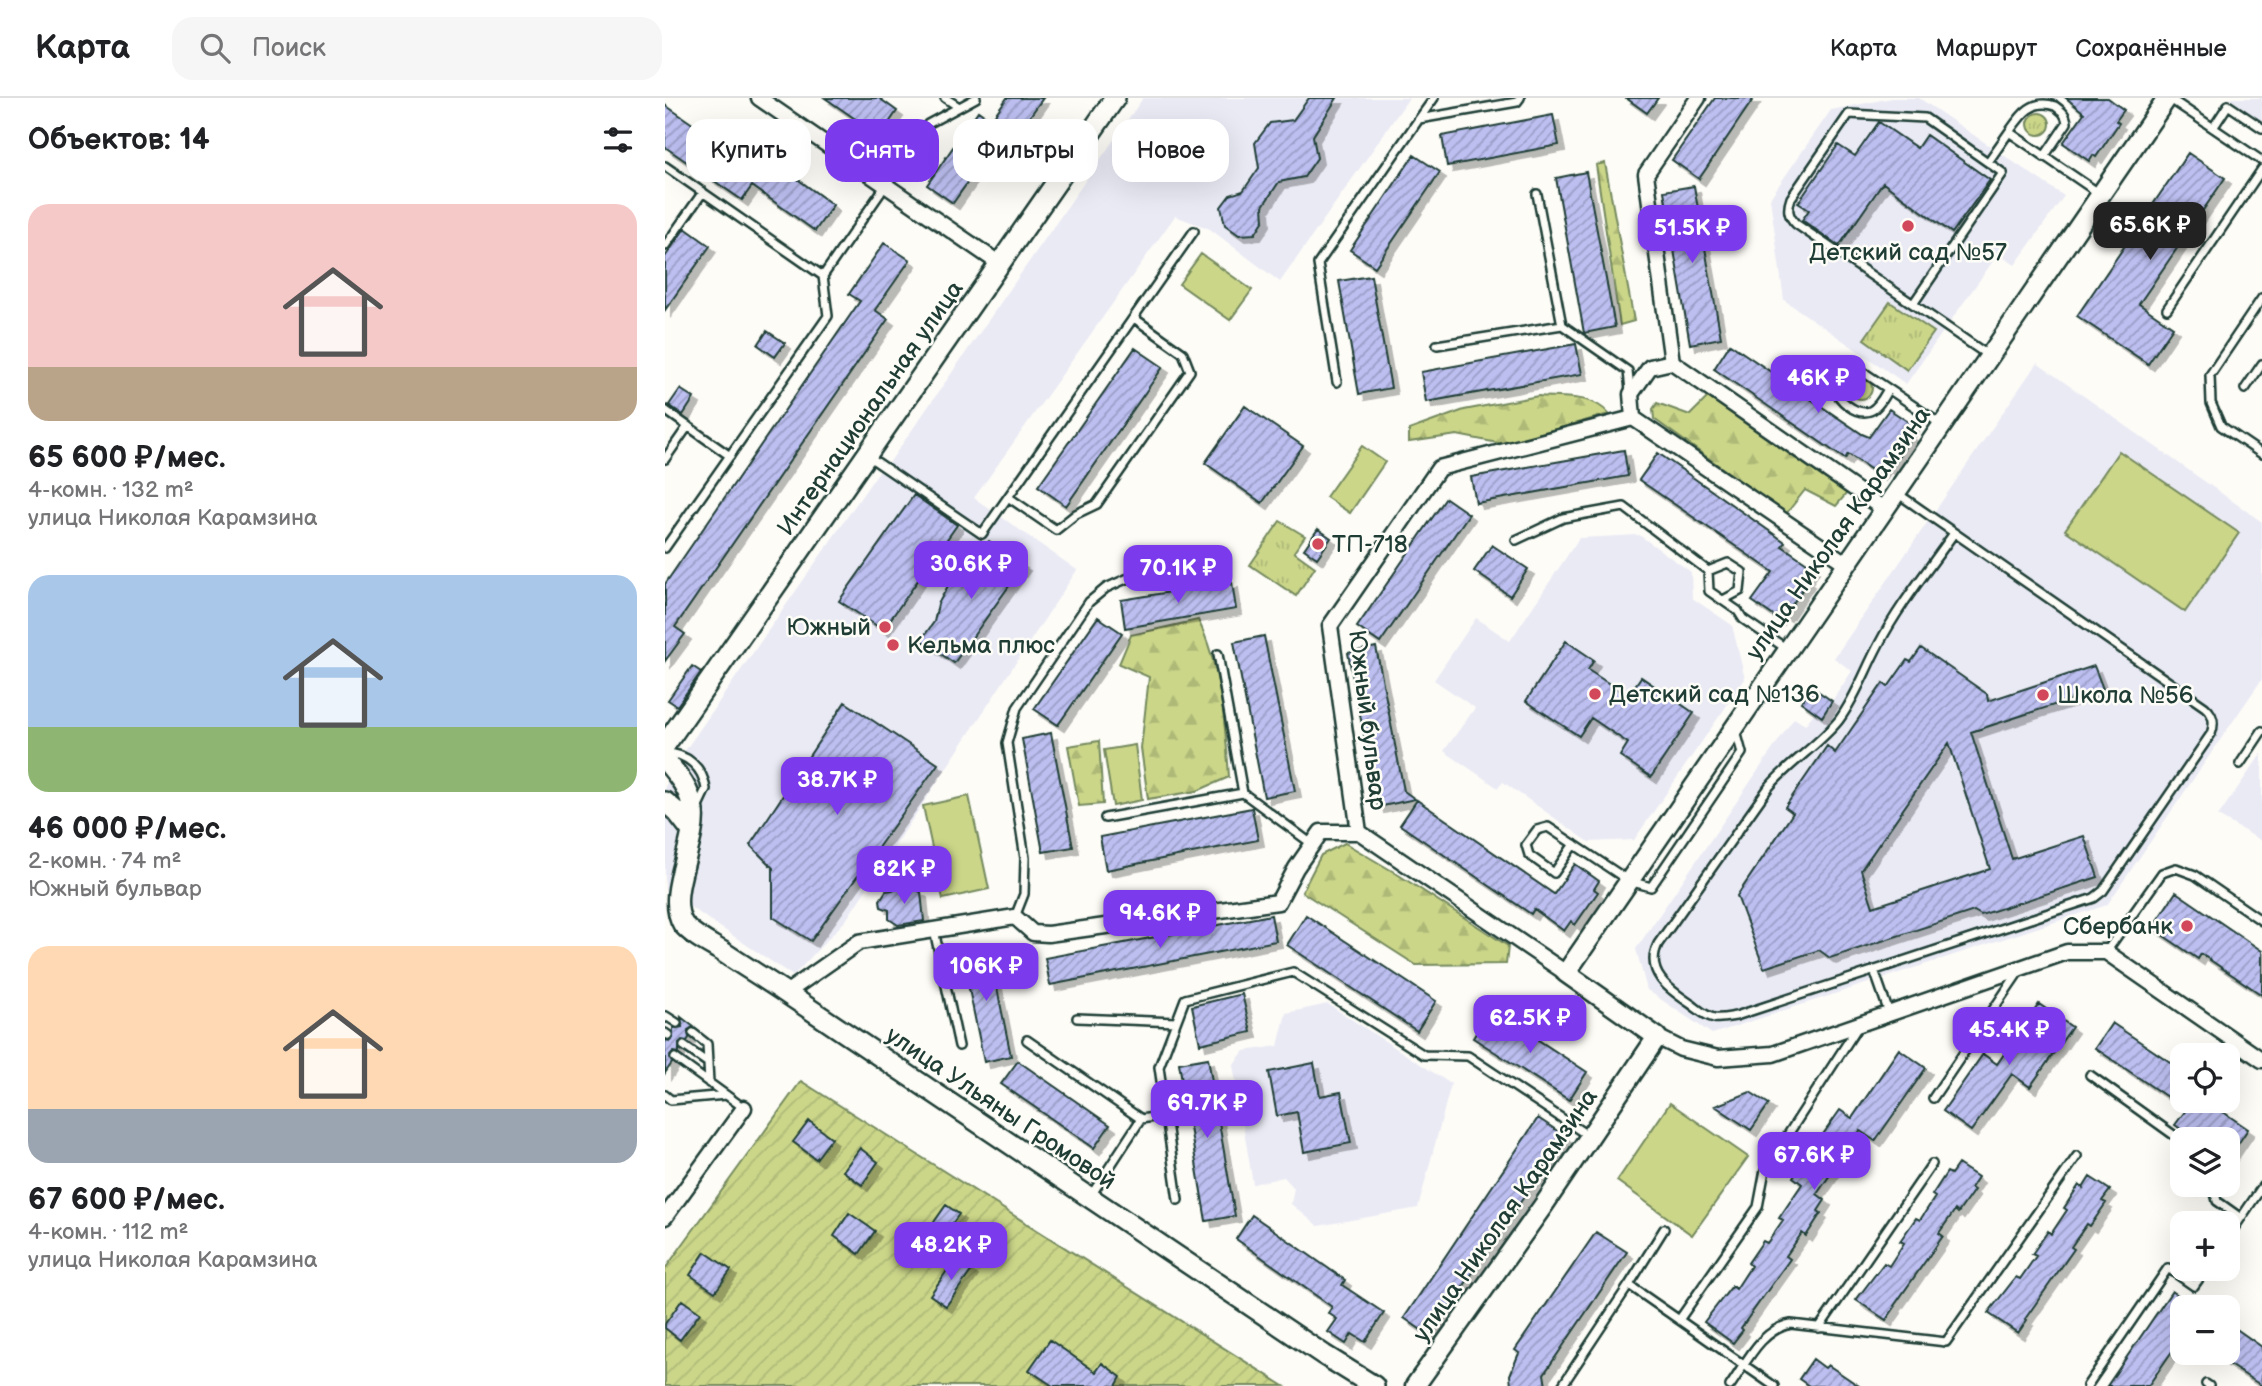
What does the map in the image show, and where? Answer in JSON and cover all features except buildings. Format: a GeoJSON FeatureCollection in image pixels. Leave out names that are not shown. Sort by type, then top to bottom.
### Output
{"type":"FeatureCollection","features":[{"type":"Feature","properties":{"kind":"main road","name":"Интернациональная улица"},"geometry":{"type":"LineString","coordinates":[[665,745],[1115,98]]}},
{"type":"Feature","properties":{"kind":"main road"},"geometry":{"type":"LineString","coordinates":[[665,760],[683,780],[681,814]]}},
{"type":"Feature","properties":{"kind":"main road","name":"улица Ульяны Громовой"},"geometry":{"type":"LineString","coordinates":[[681,814],[673,902],[682,923],[701,939],[1374,1386]]}},
{"type":"Feature","properties":{"kind":"street"},"geometry":{"type":"LineString","coordinates":[[759,98],[1000,264]]}},
{"type":"Feature","properties":{"kind":"street"},"geometry":{"type":"LineString","coordinates":[[1698,98],[1646,174],[1672,362],[1885,510]]}},
{"type":"Feature","properties":{"kind":"street","name":"улица Николая Карамзина"},"geometry":{"type":"LineString","coordinates":[[1566,973],[2168,98]]}},
{"type":"Feature","properties":{"kind":"street"},"geometry":{"type":"LineString","coordinates":[[1672,362],[1650,367],[1631,394],[1633,418],[1847,564]]}},
{"type":"Feature","properties":{"kind":"street","name":"Южный бульвар"},"geometry":{"type":"LineString","coordinates":[[1359,832],[1330,626],[1439,468],[1633,418]]}},
{"type":"Feature","properties":{"kind":"street","name":"Южный бульвар"},"geometry":{"type":"LineString","coordinates":[[1313,844],[1321,832],[1359,832],[1566,973]]}},
{"type":"Feature","properties":{"kind":"street"},"geometry":{"type":"LineString","coordinates":[[786,993],[859,942],[1015,917],[1034,933],[1048,934],[1278,902],[1296,868],[1313,844]]}},
{"type":"Feature","properties":{"kind":"street"},"geometry":{"type":"LineString","coordinates":[[1566,973],[1657,1037],[1681,1049],[1699,1055],[1741,1058],[1773,1054],[2067,952],[2106,952],[2262,1060]]}},
{"type":"Feature","properties":{"kind":"street","name":"улица Николая Карамзина"},"geometry":{"type":"LineString","coordinates":[[1415,1386],[1590,1138],[1657,1037]]}},
{"type":"Feature","properties":{"kind":"street"},"geometry":{"type":"LineString","coordinates":[[665,1217],[744,1108]]}},
{"type":"Feature","properties":{"kind":"lane"},"geometry":{"type":"LineString","coordinates":[[945,98],[959,107]]}},
{"type":"Feature","properties":{"kind":"lane"},"geometry":{"type":"LineString","coordinates":[[665,548],[828,316],[823,276],[928,124],[976,98]]}},
{"type":"Feature","properties":{"kind":"lane"},"geometry":{"type":"LineString","coordinates":[[1337,382],[1318,264],[1434,98]]}},
{"type":"Feature","properties":{"kind":"lane"},"geometry":{"type":"LineString","coordinates":[[1419,119],[1517,102],[1520,98]]}},
{"type":"Feature","properties":{"kind":"lane"},"geometry":{"type":"LineString","coordinates":[[2168,98],[2262,161]]}},
{"type":"Feature","properties":{"kind":"lane"},"geometry":{"type":"LineString","coordinates":[[1988,162],[2028,105],[2035,100],[2049,102],[2062,111],[2067,123],[2044,157]]}},
{"type":"Feature","properties":{"kind":"lane"},"geometry":{"type":"LineString","coordinates":[[2213,128],[2228,105],[2262,128]]}},
{"type":"Feature","properties":{"kind":"lane"},"geometry":{"type":"LineString","coordinates":[[1913,304],[2003,173],[1925,118],[1849,114],[1791,198],[1788,213],[1796,224],[1913,304],[1990,356]]}},
{"type":"Feature","properties":{"kind":"lane"},"geometry":{"type":"LineString","coordinates":[[2009,132],[2100,195]]}},
{"type":"Feature","properties":{"kind":"lane"},"geometry":{"type":"LineString","coordinates":[[665,166],[823,276]]}},
{"type":"Feature","properties":{"kind":"lane"},"geometry":{"type":"LineString","coordinates":[[2167,309],[2262,169]]}},
{"type":"Feature","properties":{"kind":"lane"},"geometry":{"type":"LineString","coordinates":[[665,246],[703,192]]}},
{"type":"Feature","properties":{"kind":"lane"},"geometry":{"type":"LineString","coordinates":[[1537,194],[1562,325]]}},
{"type":"Feature","properties":{"kind":"lane"},"geometry":{"type":"LineString","coordinates":[[867,456],[982,534],[1194,231]]}},
{"type":"Feature","properties":{"kind":"lane"},"geometry":{"type":"LineString","coordinates":[[2262,298],[2210,375],[2211,403],[2221,426],[2262,454]]}},
{"type":"Feature","properties":{"kind":"lane"},"geometry":{"type":"LineString","coordinates":[[1009,497],[1056,530],[1076,514],[1097,504],[1190,371],[1182,353],[1133,318]]}},
{"type":"Feature","properties":{"kind":"lane"},"geometry":{"type":"LineString","coordinates":[[1437,345],[1562,325],[1628,371],[1650,367]]}},
{"type":"Feature","properties":{"kind":"lane"},"geometry":{"type":"LineString","coordinates":[[1888,389],[1873,410],[1867,412],[1842,401],[1835,388],[1850,363],[1888,389],[1942,426]]}},
{"type":"Feature","properties":{"kind":"lane"},"geometry":{"type":"LineString","coordinates":[[2245,389],[2262,364]]}},
{"type":"Feature","properties":{"kind":"lane"},"geometry":{"type":"LineString","coordinates":[[1628,371],[1631,394]]}},
{"type":"Feature","properties":{"kind":"lane"},"geometry":{"type":"LineString","coordinates":[[665,410],[730,456]]}},
{"type":"Feature","properties":{"kind":"lane"},"geometry":{"type":"LineString","coordinates":[[665,459],[688,426]]}},
{"type":"Feature","properties":{"kind":"lane"},"geometry":{"type":"LineString","coordinates":[[1897,493],[2205,707],[2213,716],[2213,729],[2098,895],[1736,1016],[1708,1016],[1663,984],[1656,971],[1654,956],[1658,944],[1769,786],[1837,722],[1854,698],[1890,625],[1954,533]]}},
{"type":"Feature","properties":{"kind":"lane"},"geometry":{"type":"LineString","coordinates":[[1516,540],[1563,517],[1624,507],[1708,571],[1709,591],[1787,650]]}},
{"type":"Feature","properties":{"kind":"lane"},"geometry":{"type":"LineString","coordinates":[[1708,571],[1728,563],[1742,572],[1740,591],[1723,600]]}},
{"type":"Feature","properties":{"kind":"lane"},"geometry":{"type":"LineString","coordinates":[[1015,917],[1024,894],[1025,858],[1007,743],[1017,708],[1089,602],[1105,588],[1126,579],[1203,564]]}},
{"type":"Feature","properties":{"kind":"lane"},"geometry":{"type":"LineString","coordinates":[[1218,654],[1243,793],[1313,844]]}},
{"type":"Feature","properties":{"kind":"lane"},"geometry":{"type":"LineString","coordinates":[[2239,764],[2262,732]]}},
{"type":"Feature","properties":{"kind":"lane"},"geometry":{"type":"LineString","coordinates":[[665,753],[685,757],[701,772],[706,789],[699,805],[681,814]]}},
{"type":"Feature","properties":{"kind":"lane"},"geometry":{"type":"LineString","coordinates":[[1105,818],[1243,793]]}},
{"type":"Feature","properties":{"kind":"lane"},"geometry":{"type":"LineString","coordinates":[[1574,844],[1554,873],[1529,855],[1526,845],[1537,830],[1549,827],[1629,881]]}},
{"type":"Feature","properties":{"kind":"lane"},"geometry":{"type":"LineString","coordinates":[[2106,952],[2162,873],[2176,868],[2195,876],[2262,921]]}},
{"type":"Feature","properties":{"kind":"lane"},"geometry":{"type":"LineString","coordinates":[[934,930],[959,1046]]}},
{"type":"Feature","properties":{"kind":"lane"},"geometry":{"type":"LineString","coordinates":[[1933,1098],[2022,967]]}},
{"type":"Feature","properties":{"kind":"lane"},"geometry":{"type":"LineString","coordinates":[[1874,970],[1889,1013]]}},
{"type":"Feature","properties":{"kind":"lane"},"geometry":{"type":"LineString","coordinates":[[1178,1200],[1159,1067],[1185,999],[1293,972],[1424,1055],[1468,1056],[1590,1138]]}},
{"type":"Feature","properties":{"kind":"lane"},"geometry":{"type":"LineString","coordinates":[[665,1018],[666,1016],[677,1023]]}},
{"type":"Feature","properties":{"kind":"lane"},"geometry":{"type":"LineString","coordinates":[[1077,1018],[1176,1023]]}},
{"type":"Feature","properties":{"kind":"lane"},"geometry":{"type":"LineString","coordinates":[[1679,1320],[1758,1207],[1765,1170],[1859,1024]]}},
{"type":"Feature","properties":{"kind":"lane"},"geometry":{"type":"LineString","coordinates":[[692,1034],[707,1044],[709,1083]]}},
{"type":"Feature","properties":{"kind":"lane"},"geometry":{"type":"LineString","coordinates":[[1027,1040],[1141,1119],[1166,1115]]}},
{"type":"Feature","properties":{"kind":"lane"},"geometry":{"type":"LineString","coordinates":[[684,1046],[708,1063]]}},
{"type":"Feature","properties":{"kind":"lane"},"geometry":{"type":"LineString","coordinates":[[675,1058],[744,1108]]}},
{"type":"Feature","properties":{"kind":"lane"},"geometry":{"type":"LineString","coordinates":[[2089,1075],[2170,1132]]}},
{"type":"Feature","properties":{"kind":"lane"},"geometry":{"type":"LineString","coordinates":[[665,1095],[671,1100],[727,1095]]}},
{"type":"Feature","properties":{"kind":"lane"},"geometry":{"type":"LineString","coordinates":[[1090,1197],[1141,1119]]}},
{"type":"Feature","properties":{"kind":"lane"},"geometry":{"type":"LineString","coordinates":[[1730,1386],[1766,1334],[1777,1326],[1791,1324],[1946,1342],[2077,1156]]}},
{"type":"Feature","properties":{"kind":"lane"},"geometry":{"type":"LineString","coordinates":[[1819,1328],[1932,1164]]}},
{"type":"Feature","properties":{"kind":"lane"},"geometry":{"type":"LineString","coordinates":[[2216,1197],[2217,1201],[2241,1217],[2261,1189]]}},
{"type":"Feature","properties":{"kind":"lane"},"geometry":{"type":"LineString","coordinates":[[1562,1386],[1664,1229]]}},
{"type":"Feature","properties":{"kind":"lane"},"geometry":{"type":"LineString","coordinates":[[2087,1386],[2168,1268],[2170,1269]]}},
{"type":"Feature","properties":{"kind":"lane"},"geometry":{"type":"LineString","coordinates":[[1629,1285],[1774,1386]]}},
{"type":"Feature","properties":{"kind":"shaded area"},"geometry":{"type":"Polygon","coordinates":[[[1143,98],[1409,98],[1280,282],[1210,229],[1175,216],[974,498],[1077,570],[846,920],[793,976],[665,890],[665,786],[680,758],[886,461],[889,463],[1085,182],[1098,182],[1098,163],[1112,143],[1112,182],[1229,182],[1229,119],[1128,119],[1143,98]]]}},
{"type":"Feature","properties":{"kind":"shaded area","name":"Детский сад №57"},"geometry":{"type":"Polygon","coordinates":[[[1892,98],[1919,98],[2064,196],[2015,265],[1998,254],[1906,384],[1784,300],[1770,198],[1831,110],[1892,98]]]}},
{"type":"Feature","properties":{"kind":"shaded area"},"geometry":{"type":"Polygon","coordinates":[[[2229,98],[2262,98],[2262,121],[2229,98]]]}},
{"type":"Feature","properties":{"kind":"shaded area","name":"Школа №56"},"geometry":{"type":"Polygon","coordinates":[[[2037,363],[2262,522],[2262,679],[2107,905],[1712,1034],[1647,990],[1636,949],[1794,718],[1805,725],[1815,712],[1822,716],[1852,671],[1834,658],[2037,363]]]}},
{"type":"Feature","properties":{"kind":"shaded area","name":"Детский сад №136"},"geometry":{"type":"Polygon","coordinates":[[[1639,535],[1691,572],[1692,598],[1732,625],[1745,679],[1634,840],[1589,842],[1503,782],[1498,788],[1444,751],[1475,708],[1434,680],[1476,618],[1510,641],[1579,538],[1639,535]]]}},
{"type":"Feature","properties":{"kind":"shaded area"},"geometry":{"type":"Polygon","coordinates":[[[2262,753],[2262,841],[2218,816],[2262,753]]]}},
{"type":"Feature","properties":{"kind":"shaded area"},"geometry":{"type":"Polygon","coordinates":[[[1328,1004],[1451,1084],[1418,1208],[1318,1226],[1291,1204],[1294,1188],[1284,1177],[1253,1184],[1233,1065],[1244,1051],[1278,1046],[1286,1013],[1328,1004]]]}},
{"type":"Feature","properties":{"kind":"green space"},"geometry":{"type":"Polygon","coordinates":[[[2039,113],[2047,116],[2050,124],[2047,132],[2039,135],[2031,132],[2028,124],[2031,116],[2039,113]]]}},
{"type":"Feature","properties":{"kind":"green space"},"geometry":{"type":"Polygon","coordinates":[[[1605,163],[1634,321],[1620,325],[1596,165],[1605,163]]]}},
{"type":"Feature","properties":{"kind":"green space"},"geometry":{"type":"Polygon","coordinates":[[[1201,254],[1252,290],[1230,320],[1179,284],[1201,254]]]}},
{"type":"Feature","properties":{"kind":"green space"},"geometry":{"type":"Polygon","coordinates":[[[1890,302],[1934,332],[1907,370],[1864,339],[1890,302]]]}},
{"type":"Feature","properties":{"kind":"green space"},"geometry":{"type":"Polygon","coordinates":[[[1861,377],[1869,380],[1872,388],[1869,396],[1861,399],[1853,396],[1850,388],[1853,380],[1861,377]]]}},
{"type":"Feature","properties":{"kind":"green space"},"geometry":{"type":"Polygon","coordinates":[[[1710,395],[1847,493],[1836,506],[1805,490],[1786,514],[1654,419],[1653,409],[1657,403],[1690,415],[1710,395]]]}},
{"type":"Feature","properties":{"kind":"green space"},"geometry":{"type":"Polygon","coordinates":[[[1538,396],[1586,400],[1595,403],[1609,414],[1503,444],[1457,435],[1409,442],[1409,430],[1464,410],[1538,396]]]}},
{"type":"Feature","properties":{"kind":"green space"},"geometry":{"type":"Polygon","coordinates":[[[1362,446],[1385,462],[1350,513],[1326,497],[1362,446]]]}},
{"type":"Feature","properties":{"kind":"green space"},"geometry":{"type":"Polygon","coordinates":[[[2119,451],[2239,533],[2185,612],[2065,530],[2119,451]]]}},
{"type":"Feature","properties":{"kind":"green space"},"geometry":{"type":"Polygon","coordinates":[[[1280,521],[1305,536],[1294,552],[1315,567],[1296,596],[1250,565],[1280,521]]]}},
{"type":"Feature","properties":{"kind":"green space"},"geometry":{"type":"Polygon","coordinates":[[[1198,620],[1206,637],[1217,676],[1229,777],[1197,791],[1148,799],[1141,748],[1149,677],[1119,664],[1131,635],[1198,620]]]}},
{"type":"Feature","properties":{"kind":"green space"},"geometry":{"type":"Polygon","coordinates":[[[1099,741],[1103,804],[1079,806],[1068,746],[1099,741]]]}},
{"type":"Feature","properties":{"kind":"green space"},"geometry":{"type":"Polygon","coordinates":[[[1135,745],[1142,800],[1113,806],[1104,750],[1135,745]]]}},
{"type":"Feature","properties":{"kind":"green space"},"geometry":{"type":"Polygon","coordinates":[[[969,796],[989,889],[943,899],[923,806],[969,796]]]}},
{"type":"Feature","properties":{"kind":"green space"},"geometry":{"type":"Polygon","coordinates":[[[1345,843],[1508,946],[1506,964],[1416,965],[1302,892],[1321,855],[1345,843]]]}},
{"type":"Feature","properties":{"kind":"green space"},"geometry":{"type":"Polygon","coordinates":[[[801,1081],[1284,1386],[665,1386],[665,1269],[801,1081]]]}},
{"type":"Feature","properties":{"kind":"green space"},"geometry":{"type":"Polygon","coordinates":[[[1670,1103],[1748,1157],[1692,1235],[1617,1181],[1670,1103]]]}},
{"type":"Feature","properties":{"kind":"place","name":"Детский сад №57"},"geometry":{"type":"Point","coordinates":[1908,226]}},
{"type":"Feature","properties":{"kind":"place","name":"ТП-718"},"geometry":{"type":"Point","coordinates":[1318,544]}},
{"type":"Feature","properties":{"kind":"place","name":"Южный"},"geometry":{"type":"Point","coordinates":[885,627]}},
{"type":"Feature","properties":{"kind":"place","name":"Кельма плюс"},"geometry":{"type":"Point","coordinates":[893,645]}},
{"type":"Feature","properties":{"kind":"place","name":"Детский сад №136"},"geometry":{"type":"Point","coordinates":[1595,694]}},
{"type":"Feature","properties":{"kind":"place","name":"Школа №56"},"geometry":{"type":"Point","coordinates":[2043,695]}},
{"type":"Feature","properties":{"kind":"place","name":"Сбербанк"},"geometry":{"type":"Point","coordinates":[2187,926]}}]}
